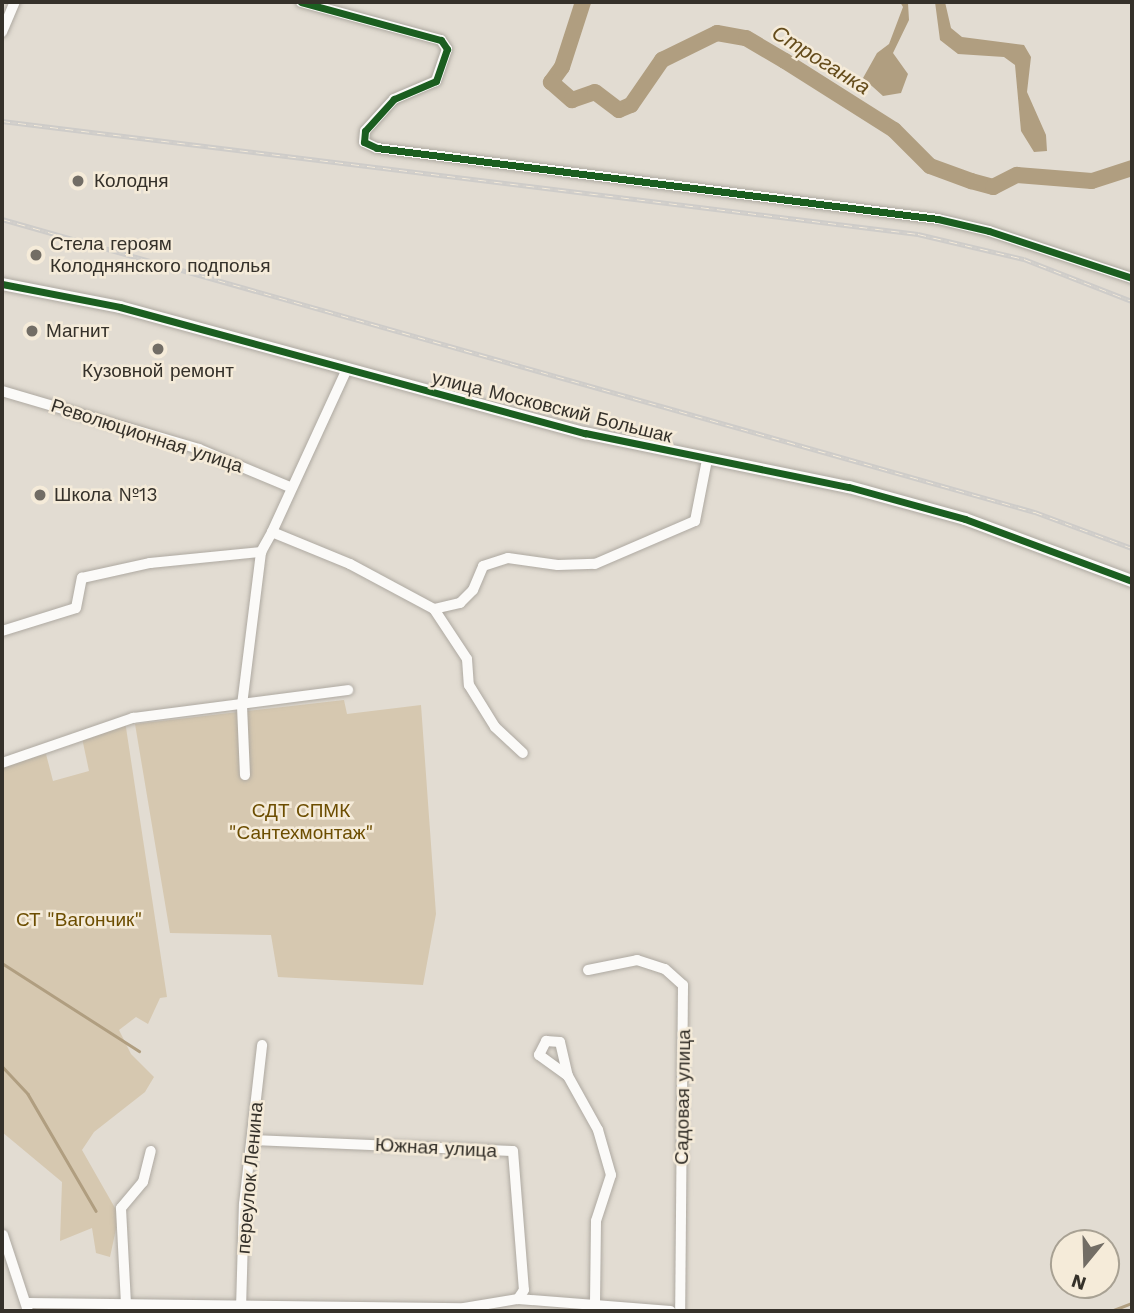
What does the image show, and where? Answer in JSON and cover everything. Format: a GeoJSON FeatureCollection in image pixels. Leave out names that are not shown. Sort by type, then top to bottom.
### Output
{"type":"FeatureCollection","features":[{"type":"Feature","properties":{"kind":"street"},"geometry":{"type":"LineString","coordinates":[[2,32],[15,2]]}},
{"type":"Feature","properties":{"kind":"street"},"geometry":{"type":"LineString","coordinates":[[301,2],[441,40],[447,49],[438,78],[394,99],[365,131],[364,142],[398,152],[517,169],[938,219],[989,231],[1132,278]]}},
{"type":"Feature","properties":{"kind":"street","name":"улица Московский Большак"},"geometry":{"type":"LineString","coordinates":[[2,284],[120,307],[346,371],[707,460],[849,487],[965,519],[1132,581]]}},
{"type":"Feature","properties":{"kind":"street"},"geometry":{"type":"LineString","coordinates":[[245,775],[243,705],[261,552],[346,371]]}},
{"type":"Feature","properties":{"kind":"street","name":"Революционная улица"},"geometry":{"type":"LineString","coordinates":[[2,391],[200,449],[290,487]]}},
{"type":"Feature","properties":{"kind":"street"},"geometry":{"type":"LineString","coordinates":[[434,609],[460,603],[473,590],[483,566],[508,558],[558,565],[595,564],[695,521],[707,460]]}},
{"type":"Feature","properties":{"kind":"street"},"geometry":{"type":"LineString","coordinates":[[271,532],[350,564],[434,609],[467,659],[469,685],[495,727],[523,752]]}},
{"type":"Feature","properties":{"kind":"street"},"geometry":{"type":"LineString","coordinates":[[2,631],[76,608],[82,578],[150,563],[261,552]]}},
{"type":"Feature","properties":{"kind":"street"},"geometry":{"type":"LineString","coordinates":[[2,763],[133,718],[348,690]]}},
{"type":"Feature","properties":{"kind":"street","name":"Садовая улица"},"geometry":{"type":"LineString","coordinates":[[589,970],[638,960],[665,969],[683,985],[680,1311]]}},
{"type":"Feature","properties":{"kind":"street","name":"переулок Ленина"},"geometry":{"type":"LineString","coordinates":[[241,1308],[244,1204],[262,1045]]}},
{"type":"Feature","properties":{"kind":"street"},"geometry":{"type":"LineString","coordinates":[[568,1076],[598,1130],[611,1175],[596,1222],[595,1305]]}},
{"type":"Feature","properties":{"kind":"street","name":"Южная улица"},"geometry":{"type":"LineString","coordinates":[[252,1140],[513,1151],[521,1294]]}},
{"type":"Feature","properties":{"kind":"street"},"geometry":{"type":"LineString","coordinates":[[126,1304],[121,1208],[143,1182],[151,1151]]}},
{"type":"Feature","properties":{"kind":"street"},"geometry":{"type":"LineString","coordinates":[[3,1235],[28,1307],[126,1304],[464,1310],[521,1294],[531,1300],[671,1311]]}},
{"type":"Feature","properties":{"kind":"green space","name":"СДТ СПМК \"Сантехмонтаж\""},"geometry":{"type":"Polygon","coordinates":[[[344,700],[347,714],[421,705],[436,914],[423,985],[278,977],[271,935],[170,933],[135,724],[344,700]]]}},
{"type":"Feature","properties":{"kind":"green space","name":"СТ \"Вагончик\""},"geometry":{"type":"Polygon","coordinates":[[[125,721],[167,997],[160,998],[148,1024],[136,1017],[119,1030],[131,1054],[154,1077],[145,1092],[94,1132],[82,1150],[119,1215],[110,1257],[96,1253],[92,1228],[60,1241],[62,1182],[2,1132],[2,765],[46,754],[53,781],[89,771],[82,738],[125,721]]]}},
{"type":"Feature","properties":{"kind":"shaded area"},"geometry":{"type":"Polygon","coordinates":[[[900,2],[908,3],[909,20],[893,53],[908,74],[901,93],[883,96],[863,78],[877,53],[889,44],[903,7],[900,2]]]}},
{"type":"Feature","properties":{"kind":"shaded area"},"geometry":{"type":"Polygon","coordinates":[[[935,2],[945,2],[951,28],[962,37],[1024,45],[1031,57],[1027,92],[1046,135],[1047,151],[1034,152],[1021,131],[1015,65],[1004,57],[958,54],[940,40],[935,2]]]}},
{"type":"Feature","properties":{"kind":"waterway","name":"Строганка"},"geometry":{"type":"LineString","coordinates":[[583,2],[562,67],[551,82],[572,100],[595,92],[619,110],[631,105],[662,60],[717,33],[746,38],[894,130],[930,166],[971,181],[993,187],[1017,175],[1092,181],[1132,168]]}},
{"type":"Feature","properties":{"kind":"waterway"},"geometry":{"type":"LineString","coordinates":[[2,963],[139,1051]]}},
{"type":"Feature","properties":{"kind":"waterway"},"geometry":{"type":"LineString","coordinates":[[2,1066],[28,1094],[96,1211]]}},
{"type":"Feature","properties":{"kind":"waterway"},"geometry":{"type":"LineString","coordinates":[[1111,1311],[1132,1303]]}},
{"type":"Feature","properties":{"kind":"railway"},"geometry":{"type":"LineString","coordinates":[[2,121],[918,234],[1024,259],[1132,301]]}},
{"type":"Feature","properties":{"kind":"railway"},"geometry":{"type":"LineString","coordinates":[[2,219],[1035,512],[1132,548]]}},
{"type":"Feature","properties":{"kind":"cycle path"},"geometry":{"type":"LineString","coordinates":[[301,2],[441,40],[447,49],[436,81],[394,99],[365,131],[364,142],[377,148],[938,219],[989,231],[1132,278]]}},
{"type":"Feature","properties":{"kind":"cycle path"},"geometry":{"type":"LineString","coordinates":[[2,284],[120,307],[585,433],[849,487],[965,519],[1132,581]]}},
{"type":"Feature","properties":{"kind":"place","name":"Колодня"},"geometry":{"type":"Point","coordinates":[78,181]}},
{"type":"Feature","properties":{"kind":"place","name":"Стела героям Колоднянского подполья"},"geometry":{"type":"Point","coordinates":[36,255]}},
{"type":"Feature","properties":{"kind":"place","name":"Магнит"},"geometry":{"type":"Point","coordinates":[32,331]}},
{"type":"Feature","properties":{"kind":"place","name":"Кузовной ремонт"},"geometry":{"type":"Point","coordinates":[158,349]}},
{"type":"Feature","properties":{"kind":"place","name":"Школа №13"},"geometry":{"type":"Point","coordinates":[40,495]}}]}
